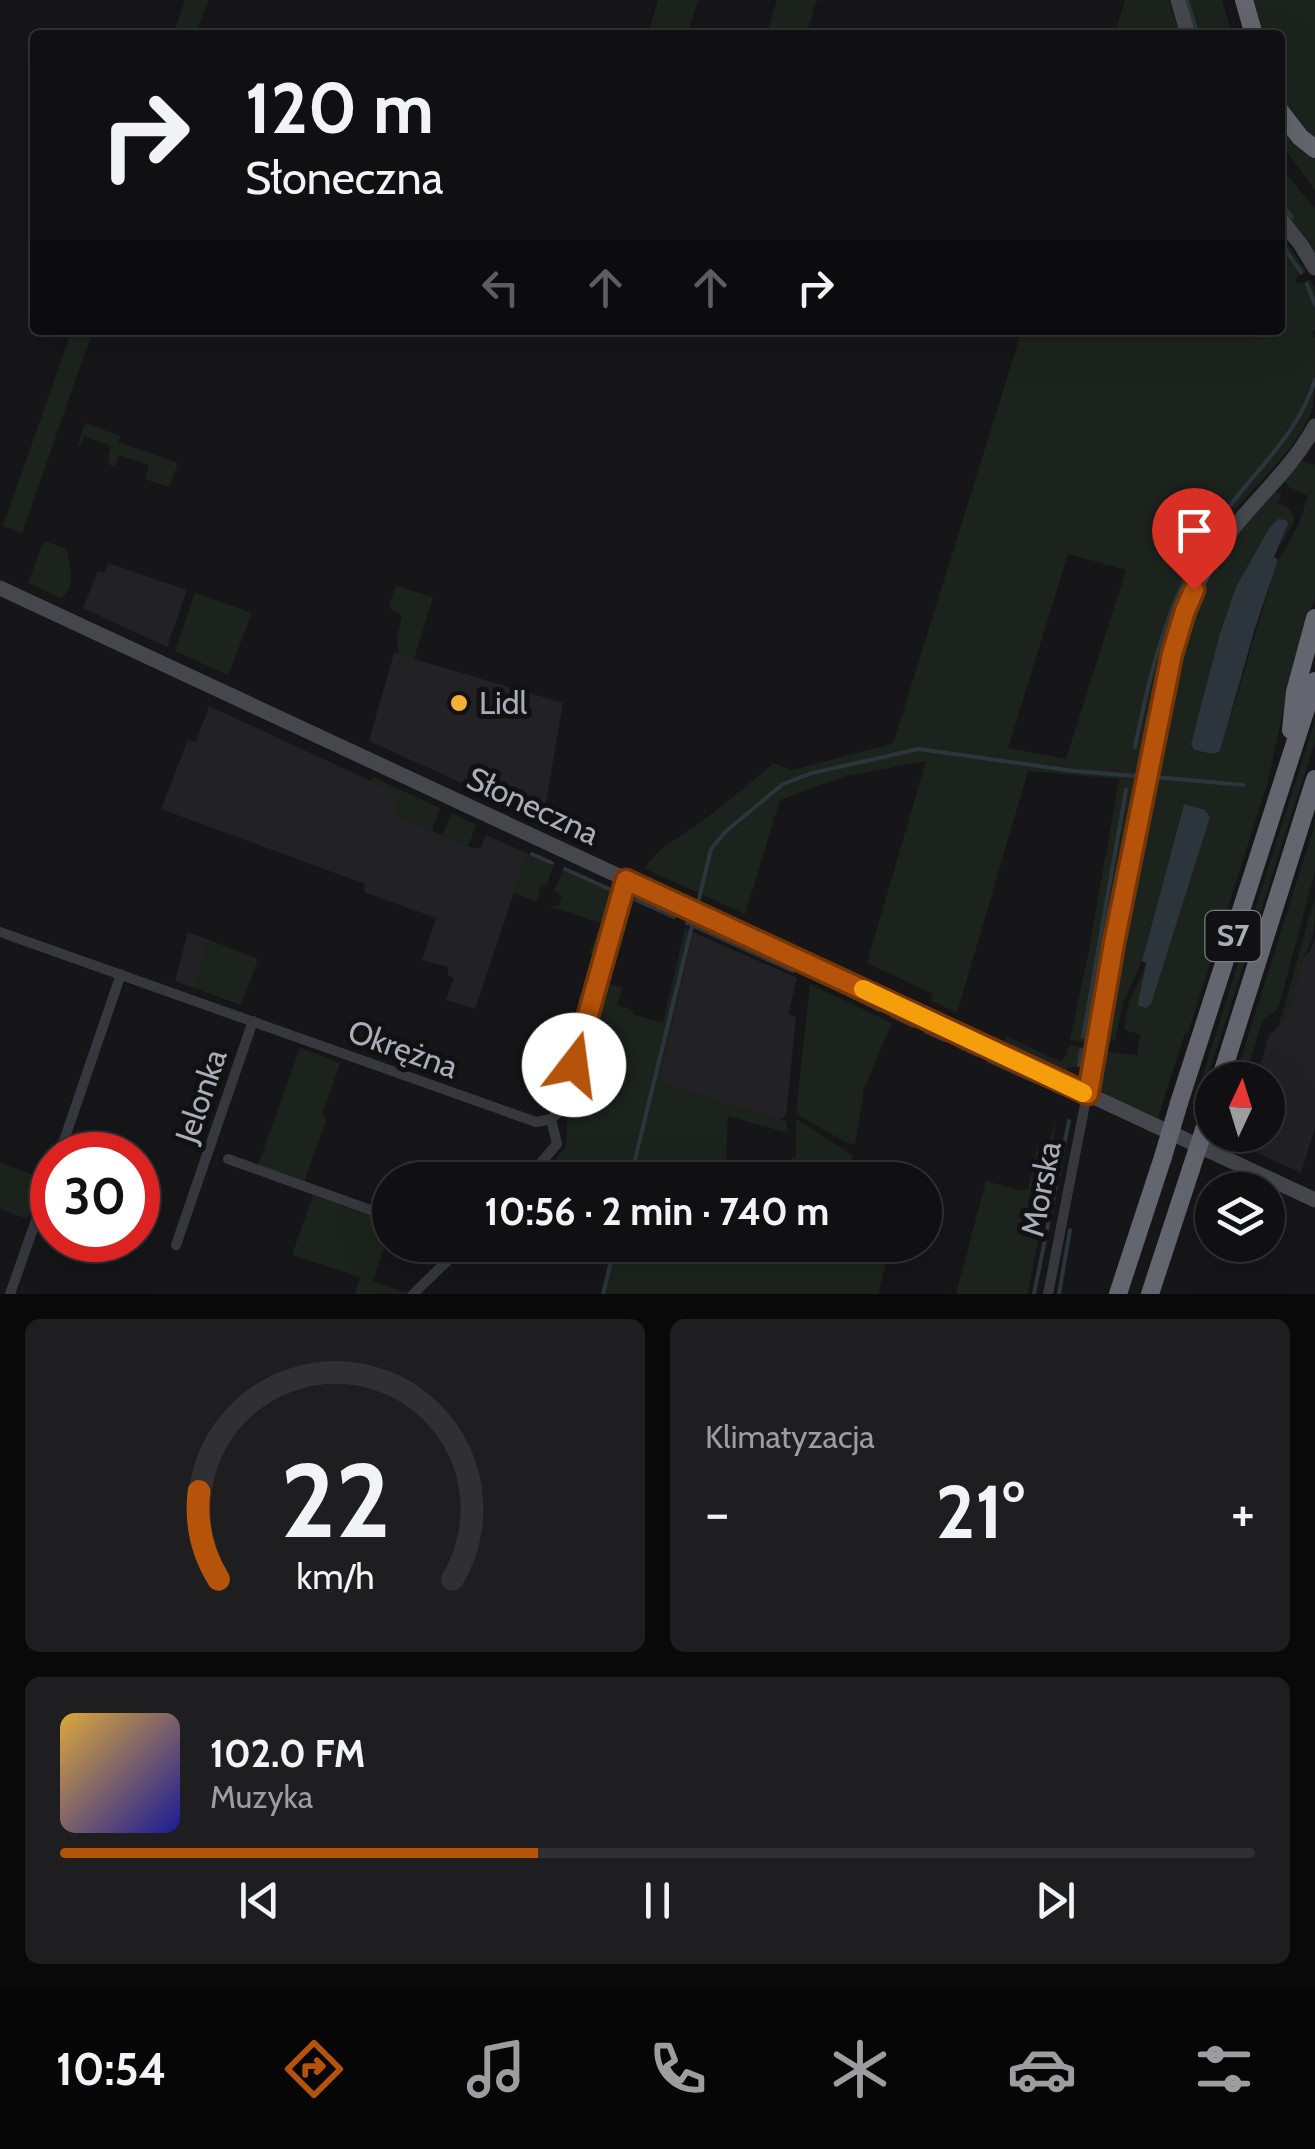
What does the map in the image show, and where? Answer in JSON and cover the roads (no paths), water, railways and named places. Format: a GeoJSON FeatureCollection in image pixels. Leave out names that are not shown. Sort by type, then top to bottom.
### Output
{"type":"FeatureCollection","features":[{"type":"Feature","properties":{"kind":"highway"},"geometry":{"type":"LineString","coordinates":[[1244,0],[1253,30]]}},
{"type":"Feature","properties":{"kind":"highway"},"geometry":{"type":"LineString","coordinates":[[1285,118],[1315,149]]}},
{"type":"Feature","properties":{"kind":"highway"},"geometry":{"type":"LineString","coordinates":[[1287,770],[1294,692],[1315,618]]}},
{"type":"Feature","properties":{"kind":"highway","name":"S7"},"geometry":{"type":"LineString","coordinates":[[1118,1294],[1315,680]]}},
{"type":"Feature","properties":{"kind":"highway","name":"S7"},"geometry":{"type":"LineString","coordinates":[[1226,1062],[1315,779]]}},
{"type":"Feature","properties":{"kind":"highway"},"geometry":{"type":"LineString","coordinates":[[1150,1294],[1197,1152]]}},
{"type":"Feature","properties":{"kind":"main road"},"geometry":{"type":"LineString","coordinates":[[1178,0],[1187,30]]}},
{"type":"Feature","properties":{"kind":"main road"},"geometry":{"type":"LineString","coordinates":[[1285,224],[1315,268]]}},
{"type":"Feature","properties":{"kind":"main road","name":"Morska"},"geometry":{"type":"LineString","coordinates":[[1088,1094],[1172,654],[1185,611],[1222,542],[1300,450],[1315,426]]}},
{"type":"Feature","properties":{"kind":"main road","name":"Słoneczna"},"geometry":{"type":"LineString","coordinates":[[0,588],[1315,1200]]}},
{"type":"Feature","properties":{"kind":"street"},"geometry":{"type":"LineString","coordinates":[[542,1162],[557,1144],[551,1120],[562,1108],[626,880]]}},
{"type":"Feature","properties":{"kind":"street","name":"Okrężna"},"geometry":{"type":"LineString","coordinates":[[0,932],[529,1121],[551,1120]]}},
{"type":"Feature","properties":{"kind":"street"},"geometry":{"type":"LineString","coordinates":[[67,1132],[120,974]]}},
{"type":"Feature","properties":{"kind":"street","name":"Jelonka"},"geometry":{"type":"LineString","coordinates":[[176,1245],[253,1021]]}},
{"type":"Feature","properties":{"kind":"street","name":"Morska"},"geometry":{"type":"LineString","coordinates":[[1048,1294],[1088,1094]]}},
{"type":"Feature","properties":{"kind":"street"},"geometry":{"type":"LineString","coordinates":[[228,1159],[372,1210]]}},
{"type":"Feature","properties":{"kind":"street"},"geometry":{"type":"LineString","coordinates":[[10,1294],[30,1237]]}},
{"type":"Feature","properties":{"kind":"street"},"geometry":{"type":"LineString","coordinates":[[413,1294],[446,1262]]}},
{"type":"Feature","properties":{"kind":"waterway"},"geometry":{"type":"LineString","coordinates":[[1187,0],[1196,30]]}},
{"type":"Feature","properties":{"kind":"waterway"},"geometry":{"type":"LineString","coordinates":[[1285,208],[1292,217]]}},
{"type":"Feature","properties":{"kind":"waterway"},"geometry":{"type":"LineString","coordinates":[[1285,249],[1301,272]]}},
{"type":"Feature","properties":{"kind":"waterway"},"geometry":{"type":"LineString","coordinates":[[1307,284],[1315,305]]}},
{"type":"Feature","properties":{"kind":"waterway"},"geometry":{"type":"LineString","coordinates":[[1135,747],[1155,660],[1186,578],[1229,506],[1296,422],[1315,380]]}},
{"type":"Feature","properties":{"kind":"waterway"},"geometry":{"type":"LineString","coordinates":[[699,899],[711,849],[725,832],[783,784],[812,773],[919,749],[1136,776]]}},
{"type":"Feature","properties":{"kind":"waterway"},"geometry":{"type":"LineString","coordinates":[[1154,777],[1243,785]]}},
{"type":"Feature","properties":{"kind":"waterway"},"geometry":{"type":"LineString","coordinates":[[1083,1037],[1126,790]]}},
{"type":"Feature","properties":{"kind":"waterway"},"geometry":{"type":"LineString","coordinates":[[532,854],[552,863]]}},
{"type":"Feature","properties":{"kind":"waterway"},"geometry":{"type":"LineString","coordinates":[[565,869],[609,889]]}},
{"type":"Feature","properties":{"kind":"waterway"},"geometry":{"type":"LineString","coordinates":[[636,900],[674,917]]}},
{"type":"Feature","properties":{"kind":"waterway"},"geometry":{"type":"LineString","coordinates":[[687,923],[793,971]]}},
{"type":"Feature","properties":{"kind":"waterway"},"geometry":{"type":"LineString","coordinates":[[634,1162],[692,926]]}},
{"type":"Feature","properties":{"kind":"waterway"},"geometry":{"type":"LineString","coordinates":[[829,985],[879,1010]]}},
{"type":"Feature","properties":{"kind":"waterway"},"geometry":{"type":"LineString","coordinates":[[892,1016],[913,1026]]}},
{"type":"Feature","properties":{"kind":"waterway"},"geometry":{"type":"LineString","coordinates":[[926,1032],[944,1040]]}},
{"type":"Feature","properties":{"kind":"waterway"},"geometry":{"type":"LineString","coordinates":[[958,1046],[977,1055]]}},
{"type":"Feature","properties":{"kind":"waterway"},"geometry":{"type":"LineString","coordinates":[[1079,1065],[1081,1050]]}},
{"type":"Feature","properties":{"kind":"waterway"},"geometry":{"type":"LineString","coordinates":[[989,1061],[1036,1082]]}},
{"type":"Feature","properties":{"kind":"waterway"},"geometry":{"type":"LineString","coordinates":[[1034,1294],[1069,1121]]}},
{"type":"Feature","properties":{"kind":"waterway"},"geometry":{"type":"LineString","coordinates":[[1059,1294],[1070,1230]]}},
{"type":"Feature","properties":{"kind":"waterway"},"geometry":{"type":"LineString","coordinates":[[603,1294],[611,1262]]}},
{"type":"Feature","properties":{"kind":"place","name":"Lidl"},"geometry":{"type":"Point","coordinates":[459,703]}}]}
